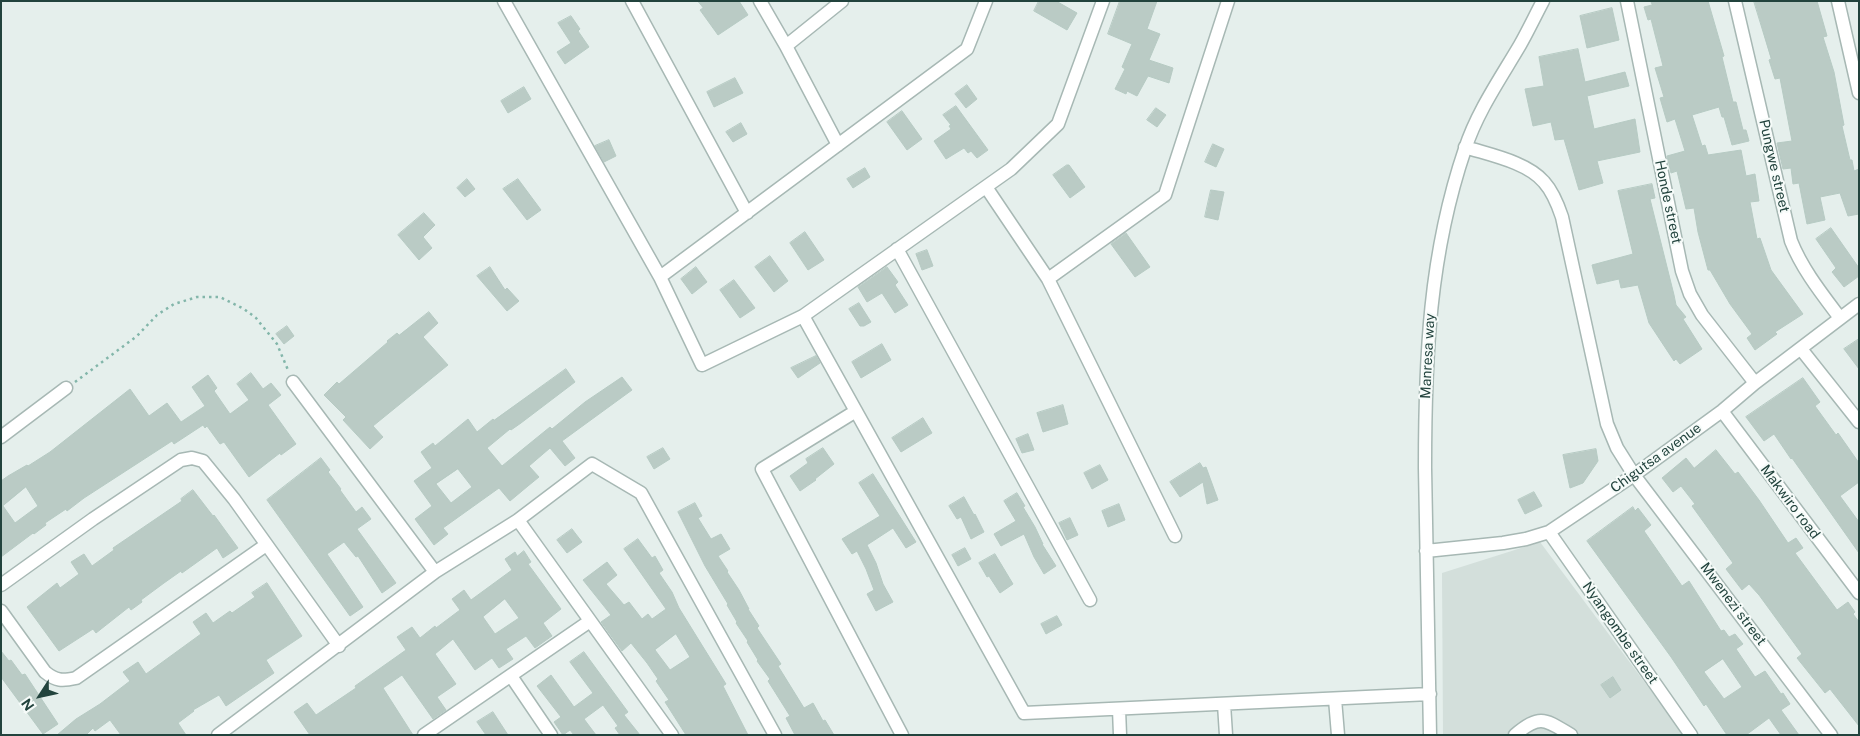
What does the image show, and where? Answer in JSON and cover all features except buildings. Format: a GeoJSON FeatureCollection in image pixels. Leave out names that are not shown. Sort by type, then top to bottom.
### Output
{"type":"FeatureCollection","features":[{"type":"Feature","properties":{"kind":"street"},"geometry":{"type":"LineString","coordinates":[[504,1],[660,278],[702,365],[803,316],[1011,169],[1058,124],[1103,1]]}},
{"type":"Feature","properties":{"kind":"street"},"geometry":{"type":"LineString","coordinates":[[632,1],[747,213]]}},
{"type":"Feature","properties":{"kind":"street"},"geometry":{"type":"LineString","coordinates":[[760,1],[838,145]]}},
{"type":"Feature","properties":{"kind":"street"},"geometry":{"type":"LineString","coordinates":[[786,46],[842,1]]}},
{"type":"Feature","properties":{"kind":"street"},"geometry":{"type":"LineString","coordinates":[[660,278],[967,49],[986,1]]}},
{"type":"Feature","properties":{"kind":"street"},"geometry":{"type":"LineString","coordinates":[[1048,279],[1165,195],[1228,1]]}},
{"type":"Feature","properties":{"kind":"street","name":"Manresa way"},"geometry":{"type":"LineString","coordinates":[[1430,735],[1425,440],[1428,334],[1442,228],[1465,146],[1482,110],[1543,1]]}},
{"type":"Feature","properties":{"kind":"street","name":"Honde street"},"geometry":{"type":"LineString","coordinates":[[1627,1],[1682,271],[1690,294],[1702,315],[1755,383]]}},
{"type":"Feature","properties":{"kind":"street","name":"Pungwe street"},"geometry":{"type":"LineString","coordinates":[[1735,1],[1791,241],[1816,286],[1840,318]]}},
{"type":"Feature","properties":{"kind":"street"},"geometry":{"type":"LineString","coordinates":[[1838,1],[1859,93]]}},
{"type":"Feature","properties":{"kind":"street","name":"Mwenezi street"},"geometry":{"type":"LineString","coordinates":[[1465,146],[1528,168],[1544,182],[1556,199],[1562,217],[1607,424],[1617,448],[1634,475],[1831,735]]}},
{"type":"Feature","properties":{"kind":"street"},"geometry":{"type":"LineString","coordinates":[[986,187],[1048,279],[1175,536]]}},
{"type":"Feature","properties":{"kind":"street"},"geometry":{"type":"LineString","coordinates":[[898,249],[1090,600]]}},
{"type":"Feature","properties":{"kind":"street","name":"Chigutsa avenue"},"geometry":{"type":"LineString","coordinates":[[1426,551],[1502,543],[1526,539],[1549,532],[1634,475],[1722,411],[1755,383],[1859,304]]}},
{"type":"Feature","properties":{"kind":"street"},"geometry":{"type":"LineString","coordinates":[[803,316],[1024,713],[1430,694]]}},
{"type":"Feature","properties":{"kind":"street"},"geometry":{"type":"LineString","coordinates":[[1801,349],[1859,422]]}},
{"type":"Feature","properties":{"kind":"street"},"geometry":{"type":"LineString","coordinates":[[294,382],[435,572]]}},
{"type":"Feature","properties":{"kind":"street"},"geometry":{"type":"LineString","coordinates":[[1,437],[66,388]]}},
{"type":"Feature","properties":{"kind":"street","name":"Makwiro road"},"geometry":{"type":"LineString","coordinates":[[1722,411],[1859,593]]}},
{"type":"Feature","properties":{"kind":"street"},"geometry":{"type":"LineString","coordinates":[[856,412],[762,469],[902,735]]}},
{"type":"Feature","properties":{"kind":"street"},"geometry":{"type":"LineString","coordinates":[[1,586],[181,460],[192,458],[202,461],[234,499],[338,646]]}},
{"type":"Feature","properties":{"kind":"street"},"geometry":{"type":"LineString","coordinates":[[218,735],[435,572],[518,520],[592,464],[641,493],[775,735]]}},
{"type":"Feature","properties":{"kind":"street"},"geometry":{"type":"LineString","coordinates":[[518,520],[672,735]]}},
{"type":"Feature","properties":{"kind":"street","name":"Nyangombe street"},"geometry":{"type":"LineString","coordinates":[[1549,532],[1691,735]]}},
{"type":"Feature","properties":{"kind":"street"},"geometry":{"type":"LineString","coordinates":[[1,611],[45,672],[53,678],[62,681],[76,678],[266,545]]}},
{"type":"Feature","properties":{"kind":"street"},"geometry":{"type":"LineString","coordinates":[[424,735],[590,622]]}},
{"type":"Feature","properties":{"kind":"street"},"geometry":{"type":"LineString","coordinates":[[511,676],[551,735]]}},
{"type":"Feature","properties":{"kind":"street"},"geometry":{"type":"LineString","coordinates":[[1335,699],[1338,735]]}},
{"type":"Feature","properties":{"kind":"street"},"geometry":{"type":"LineString","coordinates":[[1224,704],[1226,735]]}},
{"type":"Feature","properties":{"kind":"street"},"geometry":{"type":"LineString","coordinates":[[1119,709],[1120,735]]}},
{"type":"Feature","properties":{"kind":"street"},"geometry":{"type":"LineString","coordinates":[[1515,735],[1529,723],[1546,720],[1571,735]]}},
{"type":"Feature","properties":{"kind":"path"},"geometry":{"type":"LineString","coordinates":[[66,388],[137,336],[157,315],[174,304],[197,297],[220,297],[244,309],[256,318],[277,344],[294,382]]}},
{"type":"Feature","properties":{"kind":"shaded area"},"geometry":{"type":"Polygon","coordinates":[[[1540,542],[1684,735],[1443,735],[1442,573],[1540,542]]]}}]}
